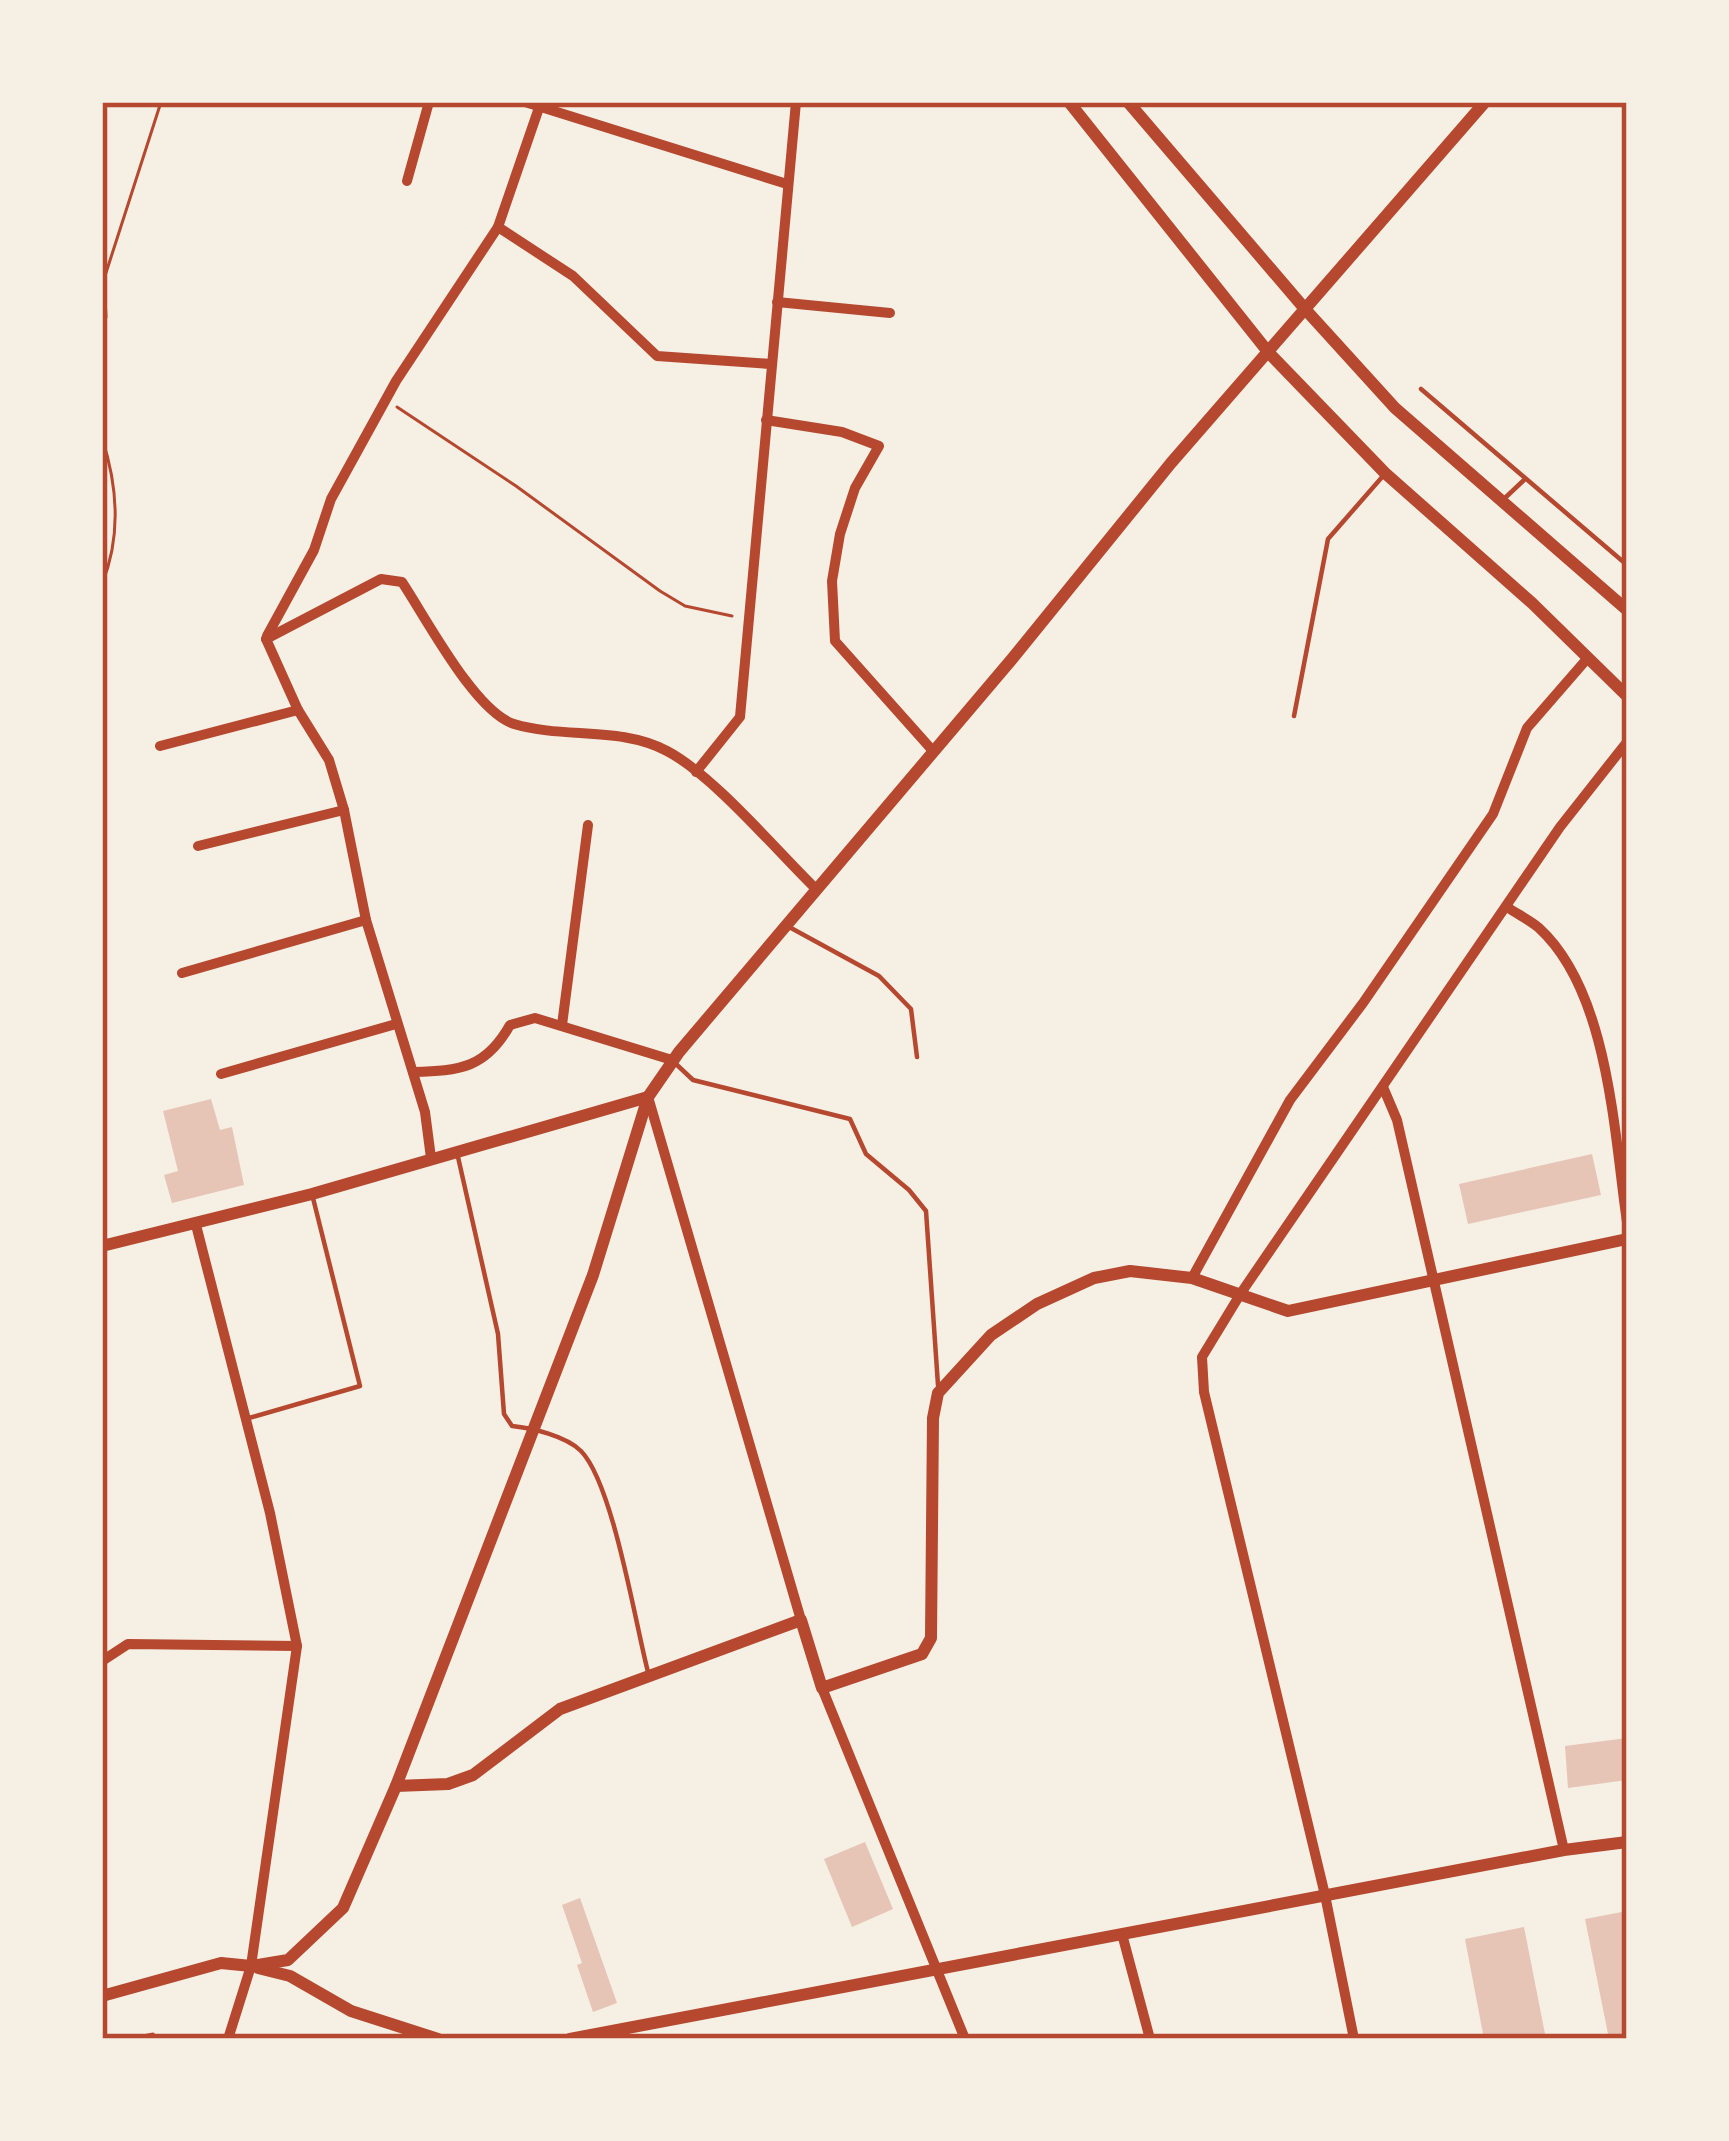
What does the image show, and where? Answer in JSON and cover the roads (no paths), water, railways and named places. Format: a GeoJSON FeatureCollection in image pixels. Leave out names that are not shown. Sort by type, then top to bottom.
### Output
{"type":"FeatureCollection","features":[{"type":"Feature","properties":{"kind":"street"},"geometry":{"type":"LineString","coordinates":[[407,182],[429,102]]}},
{"type":"Feature","properties":{"kind":"street"},"geometry":{"type":"LineString","coordinates":[[525,102],[787,184]]}},
{"type":"Feature","properties":{"kind":"street"},"geometry":{"type":"LineString","coordinates":[[697,772],[740,717],[796,102]]}},
{"type":"Feature","properties":{"kind":"street"},"geometry":{"type":"LineString","coordinates":[[1069,102],[1269,353],[1385,473],[1532,602],[1627,696]]}},
{"type":"Feature","properties":{"kind":"street"},"geometry":{"type":"LineString","coordinates":[[1128,102],[1395,408],[1627,610]]}},
{"type":"Feature","properties":{"kind":"street"},"geometry":{"type":"LineString","coordinates":[[251,1966],[287,1960],[343,1908],[396,1786],[593,1275],[648,1097],[672,1060],[1091,565],[1171,463],[1485,102]]}},
{"type":"Feature","properties":{"kind":"street"},"geometry":{"type":"LineString","coordinates":[[266,639],[314,550],[331,499],[386,399],[498,227],[540,104]]}},
{"type":"Feature","properties":{"kind":"street"},"geometry":{"type":"LineString","coordinates":[[498,227],[573,276],[657,356],[771,364]]}},
{"type":"Feature","properties":{"kind":"street"},"geometry":{"type":"LineString","coordinates":[[777,302],[890,313]]}},
{"type":"Feature","properties":{"kind":"street"},"geometry":{"type":"LineString","coordinates":[[766,420],[842,432],[879,446],[856,488],[840,534],[832,581],[836,641],[933,751]]}},
{"type":"Feature","properties":{"kind":"street"},"geometry":{"type":"LineString","coordinates":[[266,639],[381,580],[402,582],[489,710],[513,724],[643,740],[671,753],[697,772],[815,888]]}},
{"type":"Feature","properties":{"kind":"street"},"geometry":{"type":"LineString","coordinates":[[266,639],[298,710],[329,760],[366,920],[425,1112],[431,1159]]}},
{"type":"Feature","properties":{"kind":"street"},"geometry":{"type":"LineString","coordinates":[[1192,1278],[1290,1100],[1493,814],[1527,728],[1586,659]]}},
{"type":"Feature","properties":{"kind":"street"},"geometry":{"type":"LineString","coordinates":[[160,746],[298,710]]}},
{"type":"Feature","properties":{"kind":"street"},"geometry":{"type":"LineString","coordinates":[[1354,2039],[1325,1895],[1204,1392],[1202,1358],[1241,1293],[1560,827],[1627,742]]}},
{"type":"Feature","properties":{"kind":"street"},"geometry":{"type":"LineString","coordinates":[[198,846],[344,810]]}},
{"type":"Feature","properties":{"kind":"street"},"geometry":{"type":"LineString","coordinates":[[562,1024],[588,825]]}},
{"type":"Feature","properties":{"kind":"street"},"geometry":{"type":"LineString","coordinates":[[1507,907],[1540,929],[1568,967],[1601,1042],[1627,1222]]}},
{"type":"Feature","properties":{"kind":"street"},"geometry":{"type":"LineString","coordinates":[[182,973],[366,920]]}},
{"type":"Feature","properties":{"kind":"street"},"geometry":{"type":"LineString","coordinates":[[413,1072],[473,1065],[496,1049],[510,1025],[535,1018],[672,1060]]}},
{"type":"Feature","properties":{"kind":"street"},"geometry":{"type":"LineString","coordinates":[[221,1074],[396,1024]]}},
{"type":"Feature","properties":{"kind":"street"},"geometry":{"type":"LineString","coordinates":[[1383,1087],[1397,1120],[1564,1850]]}},
{"type":"Feature","properties":{"kind":"street"},"geometry":{"type":"LineString","coordinates":[[102,1246],[196,1226],[648,1097]]}},
{"type":"Feature","properties":{"kind":"street"},"geometry":{"type":"LineString","coordinates":[[648,1097],[822,1688],[965,2039]]}},
{"type":"Feature","properties":{"kind":"street"},"geometry":{"type":"LineString","coordinates":[[196,1226],[297,1646],[251,1966],[228,2039]]}},
{"type":"Feature","properties":{"kind":"street"},"geometry":{"type":"LineString","coordinates":[[822,1688],[910,1661],[928,1647],[932,1418],[938,1393],[991,1335],[1036,1304],[1077,1284],[1130,1271],[1192,1278],[1288,1311],[1627,1239]]}},
{"type":"Feature","properties":{"kind":"street"},"geometry":{"type":"LineString","coordinates":[[396,1786],[448,1784],[472,1774],[560,1709],[802,1620]]}},
{"type":"Feature","properties":{"kind":"street"},"geometry":{"type":"LineString","coordinates":[[102,1661],[128,1644],[297,1646]]}},
{"type":"Feature","properties":{"kind":"street"},"geometry":{"type":"LineString","coordinates":[[570,2039],[635,2033],[935,1969],[1627,1842]]}},
{"type":"Feature","properties":{"kind":"street"},"geometry":{"type":"LineString","coordinates":[[1122,1934],[1150,2039]]}},
{"type":"Feature","properties":{"kind":"street"},"geometry":{"type":"LineString","coordinates":[[102,1996],[221,1964],[251,1966],[290,1976],[351,2011],[438,2039]]}},
{"type":"Feature","properties":{"kind":"lane"},"geometry":{"type":"LineString","coordinates":[[1420,389],[1627,566]]}},
{"type":"Feature","properties":{"kind":"lane"},"geometry":{"type":"LineString","coordinates":[[1294,716],[1328,539],[1385,473]]}},
{"type":"Feature","properties":{"kind":"lane"},"geometry":{"type":"LineString","coordinates":[[1502,501],[1526,478]]}},
{"type":"Feature","properties":{"kind":"lane"},"geometry":{"type":"LineString","coordinates":[[786,925],[879,976],[911,1009],[917,1057]]}},
{"type":"Feature","properties":{"kind":"lane"},"geometry":{"type":"LineString","coordinates":[[672,1060],[693,1080],[850,1119],[866,1154],[926,1210],[938,1393]]}},
{"type":"Feature","properties":{"kind":"lane"},"geometry":{"type":"LineString","coordinates":[[457,1151],[498,1334],[504,1414],[512,1426],[533,1428],[580,1449],[603,1492],[649,1678]]}},
{"type":"Feature","properties":{"kind":"lane"},"geometry":{"type":"LineString","coordinates":[[246,1419],[360,1386],[312,1194]]}}]}
